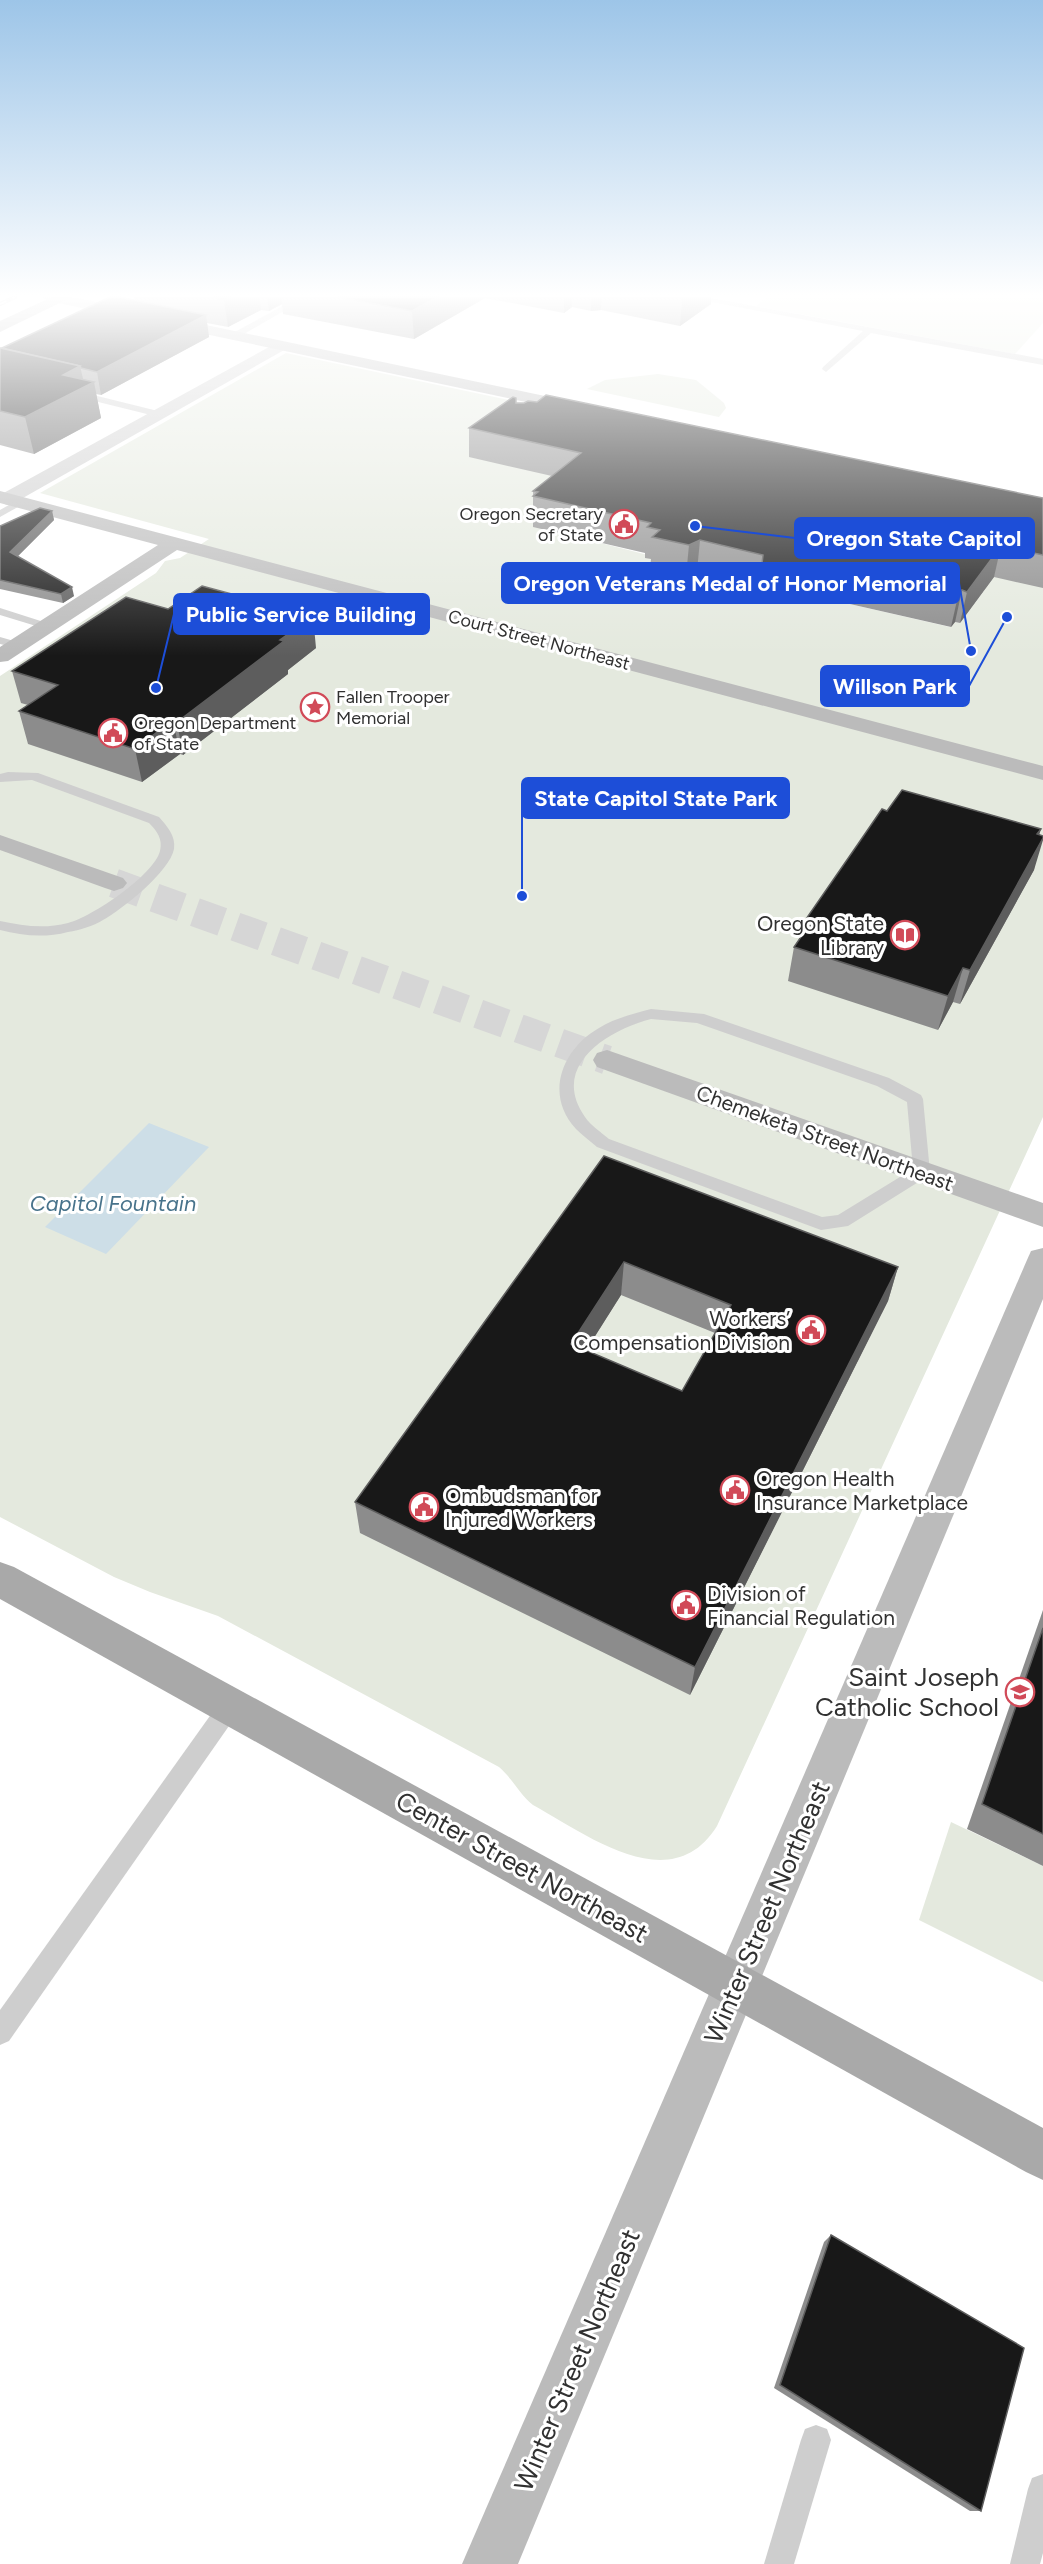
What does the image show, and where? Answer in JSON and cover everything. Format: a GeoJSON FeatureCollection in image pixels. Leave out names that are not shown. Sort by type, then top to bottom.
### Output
{"type":"FeatureCollection","features":[{"type":"Feature","properties":{"kind":"main road","name":"Court Street Northeast"},"geometry":{"type":"LineString","coordinates":[[7,503],[174,543],[1043,773]]}},
{"type":"Feature","properties":{"kind":"main road"},"geometry":{"type":"LineString","coordinates":[[6,647],[46,626],[174,543]]}},
{"type":"Feature","properties":{"kind":"main road"},"geometry":{"type":"LineString","coordinates":[[0,842],[114,883]]}},
{"type":"Feature","properties":{"kind":"main road","name":"Chemeketa Street Northeast"},"geometry":{"type":"LineString","coordinates":[[607,1060],[1043,1215]]}},
{"type":"Feature","properties":{"kind":"main road","name":"Winter Street Northeast"},"geometry":{"type":"LineString","coordinates":[[490,2564],[1043,1260]]}},
{"type":"Feature","properties":{"kind":"main road","name":"Center Street Northeast"},"geometry":{"type":"LineString","coordinates":[[0,1579],[1043,2155]]}},
{"type":"Feature","properties":{"kind":"street"},"geometry":{"type":"LineString","coordinates":[[7,503],[154,417]]}},
{"type":"Feature","properties":{"kind":"lane"},"geometry":{"type":"LineString","coordinates":[[0,612],[46,626]]}},
{"type":"Feature","properties":{"kind":"lane"},"geometry":{"type":"LineString","coordinates":[[0,778],[23,775],[55,784],[154,820],[165,830],[169,840],[167,852],[154,872],[104,913],[89,922],[31,933],[18,932],[0,925]]}},
{"type":"Feature","properties":{"kind":"lane"},"geometry":{"type":"LineString","coordinates":[[651,1014],[699,1018],[883,1082],[907,1093],[915,1099],[922,1172],[842,1221],[831,1224],[812,1222],[603,1143],[589,1134],[568,1107],[565,1086],[567,1071],[584,1045],[622,1020],[651,1014]]}},
{"type":"Feature","properties":{"kind":"lane"},"geometry":{"type":"LineString","coordinates":[[0,2032],[230,1706]]}},
{"type":"Feature","properties":{"kind":"lane"},"geometry":{"type":"LineString","coordinates":[[779,2564],[816,2440]]}},
{"type":"Feature","properties":{"kind":"lane"},"geometry":{"type":"LineString","coordinates":[[1025,2564],[1043,2489]]}},
{"type":"Feature","properties":{"kind":"shaded area"},"geometry":{"type":"Polygon","coordinates":[[[174,417],[587,417],[1043,513],[1043,1117],[717,1826],[698,1848],[676,1858],[653,1860],[602,1844],[533,1805],[499,1767],[218,1616],[114,1577],[0,1517],[0,676],[156,573],[165,561],[180,558],[209,539],[40,493],[174,417]],[[534,526],[648,555],[658,561],[651,568],[686,576],[697,571],[759,586],[759,595],[817,600],[819,597],[950,627],[955,622],[960,623],[986,588],[981,587],[1026,538],[534,526]]]}},
{"type":"Feature","properties":{"kind":"shaded area"},"geometry":{"type":"Polygon","coordinates":[[[951,1822],[1043,1866],[1043,1982],[919,1920],[951,1822]]]}},
{"type":"Feature","properties":{"kind":"water","name":"Capitol Fountain"},"geometry":{"type":"Polygon","coordinates":[[[149,1123],[209,1147],[106,1254],[45,1227],[149,1123]]]}},
{"type":"Feature","properties":{"kind":"building"},"geometry":{"type":"Polygon","coordinates":[[[485,417],[650,417],[1043,498],[1043,555],[1001,546],[967,592],[962,590],[958,596],[824,566],[822,569],[807,565],[801,573],[762,564],[763,555],[700,540],[689,545],[652,537],[660,530],[647,527],[651,523],[533,496],[538,492],[533,491],[581,453],[469,428],[485,417]]]}},
{"type":"Feature","properties":{"kind":"building"},"geometry":{"type":"Polygon","coordinates":[[[40,508],[52,511],[10,552],[72,587],[61,594],[0,580],[0,526],[40,508]]]}},
{"type":"Feature","properties":{"kind":"building"},"geometry":{"type":"Polygon","coordinates":[[[202,586],[313,616],[280,640],[284,641],[177,722],[173,720],[135,749],[19,711],[58,685],[12,671],[126,597],[168,609],[202,586]]]}},
{"type":"Feature","properties":{"kind":"building","name":"Oregon State Library"},"geometry":{"type":"Polygon","coordinates":[[[902,790],[1041,829],[1037,834],[1043,836],[970,970],[963,968],[948,996],[794,947],[812,921],[806,919],[882,809],[887,811],[902,790]]]}},
{"type":"Feature","properties":{"kind":"building"},"geometry":{"type":"Polygon","coordinates":[[[604,1156],[898,1267],[695,1667],[355,1502],[604,1156]],[[624,1262],[571,1344],[682,1391],[731,1305],[624,1262]]]}},
{"type":"Feature","properties":{"kind":"building"},"geometry":{"type":"Polygon","coordinates":[[[1043,1628],[1043,1834],[982,1804],[1043,1628]]]}},
{"type":"Feature","properties":{"kind":"building"},"geometry":{"type":"Polygon","coordinates":[[[831,2235],[1024,2348],[981,2511],[780,2385],[831,2235]]]}},
{"type":"Feature","properties":{"kind":"tunnel"},"geometry":{"type":"LineString","coordinates":[[114,883],[607,1060]]}},
{"type":"Feature","properties":{"kind":"place","name":"Oregon Secretary of State"},"geometry":{"type":"Point","coordinates":[624,524]}},
{"type":"Feature","properties":{"kind":"place","name":"Oregon State Capitol"},"geometry":{"type":"Point","coordinates":[695,526]}},
{"type":"Feature","properties":{"kind":"place","name":"Willson Park"},"geometry":{"type":"Point","coordinates":[1007,617]}},
{"type":"Feature","properties":{"kind":"place","name":"Oregon Veterans Medal of Honor Memorial"},"geometry":{"type":"Point","coordinates":[971,651]}},
{"type":"Feature","properties":{"kind":"place","name":"Public Service Building"},"geometry":{"type":"Point","coordinates":[156,688]}},
{"type":"Feature","properties":{"kind":"place","name":"Fallen Trooper Memorial"},"geometry":{"type":"Point","coordinates":[315,707]}},
{"type":"Feature","properties":{"kind":"place","name":"Oregon Department of State"},"geometry":{"type":"Point","coordinates":[113,733]}},
{"type":"Feature","properties":{"kind":"place","name":"State Capitol State Park"},"geometry":{"type":"Point","coordinates":[522,896]}},
{"type":"Feature","properties":{"kind":"place","name":"Oregon State Library"},"geometry":{"type":"Point","coordinates":[905,935]}},
{"type":"Feature","properties":{"kind":"place","name":"Workers’ Compensation Division"},"geometry":{"type":"Point","coordinates":[811,1330]}},
{"type":"Feature","properties":{"kind":"place","name":"Oregon Health Insurance Marketplace"},"geometry":{"type":"Point","coordinates":[735,1490]}},
{"type":"Feature","properties":{"kind":"place","name":"Ombudsman for Injured Workers"},"geometry":{"type":"Point","coordinates":[424,1507]}},
{"type":"Feature","properties":{"kind":"place","name":"Division of Financial Regulation"},"geometry":{"type":"Point","coordinates":[686,1605]}},
{"type":"Feature","properties":{"kind":"place","name":"Saint Joseph Catholic School"},"geometry":{"type":"Point","coordinates":[1020,1692]}}]}
